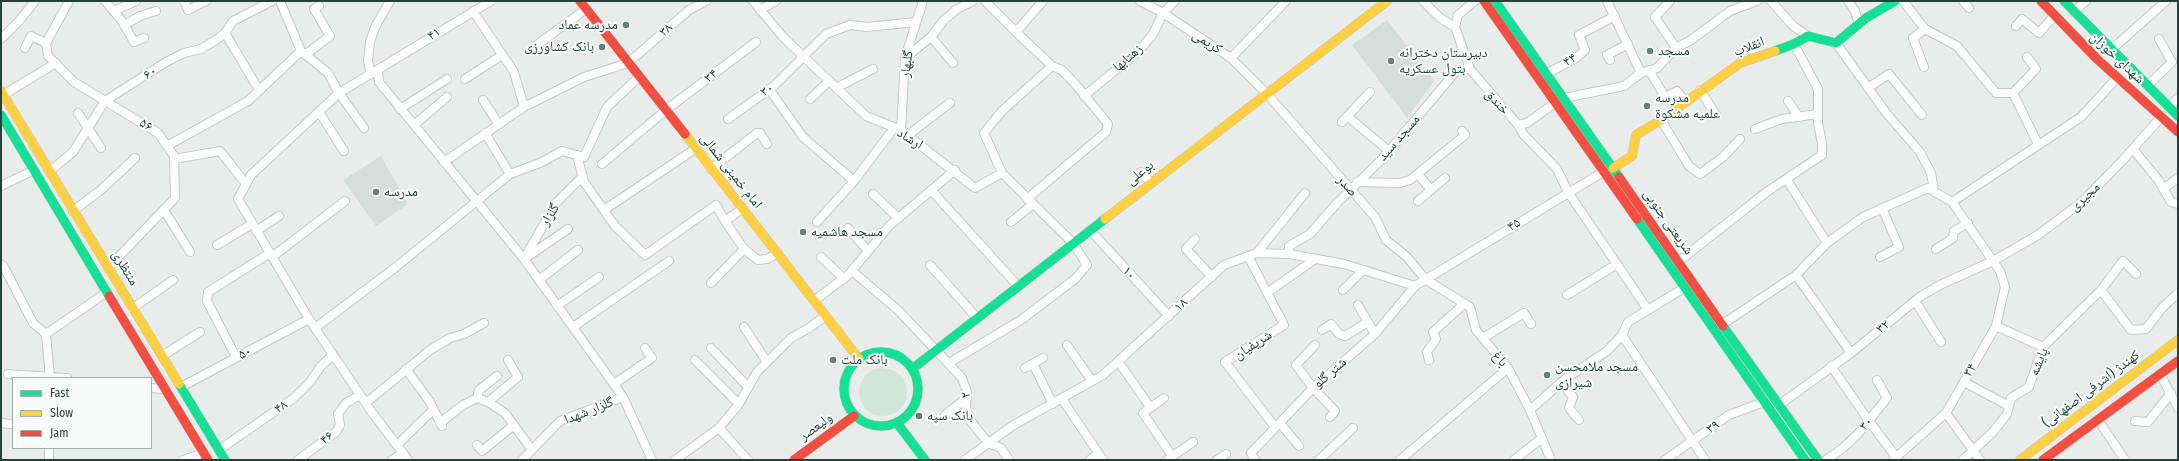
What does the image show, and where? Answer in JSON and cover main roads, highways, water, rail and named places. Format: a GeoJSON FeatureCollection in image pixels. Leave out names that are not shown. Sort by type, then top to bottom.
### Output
{"type":"FeatureCollection","features":[{"type":"Feature","properties":{"kind":"main road","name":"امام خمینی شمالی"},"geometry":{"type":"LineString","coordinates":[[580,1],[778,253],[858,359]]}},
{"type":"Feature","properties":{"kind":"main road","name":"بوعلی"},"geometry":{"type":"LineString","coordinates":[[912,369],[1387,1]]}},
{"type":"Feature","properties":{"kind":"main road","name":"شریعتی جنوبی"},"geometry":{"type":"LineString","coordinates":[[1484,1],[1805,460]]}},
{"type":"Feature","properties":{"kind":"main road","name":"شریعتی جنوبی"},"geometry":{"type":"LineString","coordinates":[[1496,1],[1818,460]]}},
{"type":"Feature","properties":{"kind":"main road","name":"انقلاب"},"geometry":{"type":"LineString","coordinates":[[1613,168],[1632,156],[1636,135],[1661,120],[1700,90],[1740,63],[1794,44],[1808,36],[1836,43],[1859,24],[1895,1]]}},
{"type":"Feature","properties":{"kind":"main road","name":"شهدای خوزان"},"geometry":{"type":"LineString","coordinates":[[2041,1],[2054,16],[2118,78],[2178,132]]}},
{"type":"Feature","properties":{"kind":"main road","name":"شهدای خوزان"},"geometry":{"type":"LineString","coordinates":[[2064,1],[2178,116]]}},
{"type":"Feature","properties":{"kind":"main road","name":"منتظری"},"geometry":{"type":"LineString","coordinates":[[2,93],[225,460]]}},
{"type":"Feature","properties":{"kind":"main road","name":"منتظری"},"geometry":{"type":"LineString","coordinates":[[1,115],[206,456]]}},
{"type":"Feature","properties":{"kind":"main road"},"geometry":{"type":"LineString","coordinates":[[136,340],[148,333]]}},
{"type":"Feature","properties":{"kind":"main road","name":"کهندژ (اشرفی اصفهانی)"},"geometry":{"type":"LineString","coordinates":[[2020,460],[2178,340]]}},
{"type":"Feature","properties":{"kind":"main road"},"geometry":{"type":"LineString","coordinates":[[884,352],[895,355],[904,360],[912,369],[917,379],[918,390],[916,401],[911,411],[897,423],[884,427],[873,426],[854,416],[848,407],[844,396],[844,385],[847,374],[858,359],[873,353],[884,352]]}},
{"type":"Feature","properties":{"kind":"main road","name":"کهندژ (اشرفی اصفهانی)"},"geometry":{"type":"LineString","coordinates":[[2043,460],[2178,361]]}},
{"type":"Feature","properties":{"kind":"main road","name":"ولیعصر"},"geometry":{"type":"LineString","coordinates":[[794,460],[854,416]]}},
{"type":"Feature","properties":{"kind":"main road"},"geometry":{"type":"LineString","coordinates":[[897,423],[925,460]]}},
{"type":"Feature","properties":{"kind":"place","name":"مدرسه عماد"},"geometry":{"type":"Point","coordinates":[626,25]}},
{"type":"Feature","properties":{"kind":"place","name":"بانک کشاورزی"},"geometry":{"type":"Point","coordinates":[602,47]}},
{"type":"Feature","properties":{"kind":"place","name":"مسجد"},"geometry":{"type":"Point","coordinates":[1650,51]}},
{"type":"Feature","properties":{"kind":"place","name":"دبیرستان دخترانه بتول عسکریه"},"geometry":{"type":"Point","coordinates":[1391,61]}},
{"type":"Feature","properties":{"kind":"place","name":"مدرسه علمیه مشکوة"},"geometry":{"type":"Point","coordinates":[1647,106]}},
{"type":"Feature","properties":{"kind":"place","name":"مدرسه"},"geometry":{"type":"Point","coordinates":[376,192]}},
{"type":"Feature","properties":{"kind":"place","name":"مسجد هاشمیه"},"geometry":{"type":"Point","coordinates":[803,232]}},
{"type":"Feature","properties":{"kind":"place","name":"بانک ملت"},"geometry":{"type":"Point","coordinates":[833,360]}},
{"type":"Feature","properties":{"kind":"place","name":"مسجد ملامحسن شیرازی"},"geometry":{"type":"Point","coordinates":[1547,375]}},
{"type":"Feature","properties":{"kind":"place","name":"بانک سپه"},"geometry":{"type":"Point","coordinates":[919,416]}}]}
